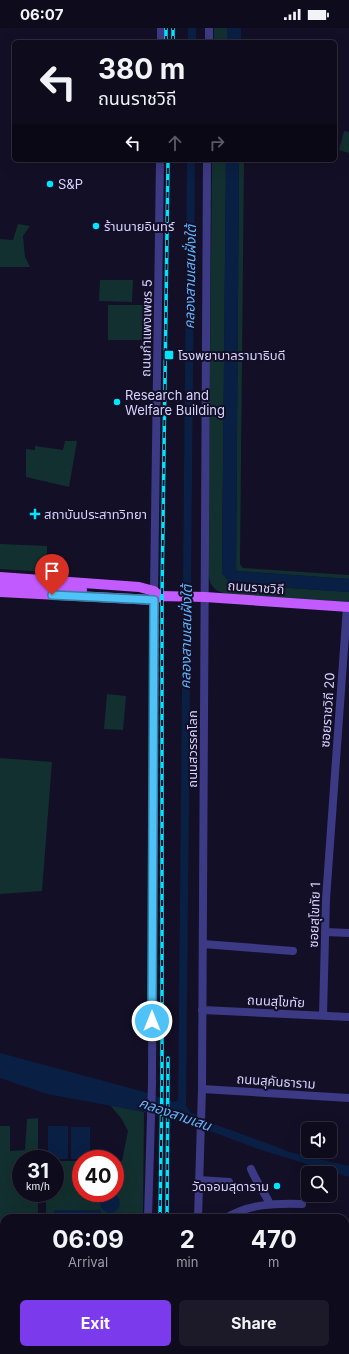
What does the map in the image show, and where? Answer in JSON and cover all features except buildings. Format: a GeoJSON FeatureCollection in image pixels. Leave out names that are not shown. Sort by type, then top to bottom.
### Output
{"type":"FeatureCollection","features":[{"type":"Feature","properties":{"kind":"main road","name":"ถนนราชวิถี"},"geometry":{"type":"LineString","coordinates":[[0,577],[139,587],[154,594]]}},
{"type":"Feature","properties":{"kind":"main road"},"geometry":{"type":"LineString","coordinates":[[0,584],[154,594]]}},
{"type":"Feature","properties":{"kind":"main road","name":"ถนนราชวิถี"},"geometry":{"type":"LineString","coordinates":[[0,592],[154,594],[180,597],[202,597],[348,607]]}},
{"type":"Feature","properties":{"kind":"street"},"geometry":{"type":"LineString","coordinates":[[161,28],[161,40]]}},
{"type":"Feature","properties":{"kind":"street"},"geometry":{"type":"LineString","coordinates":[[209,40],[210,28]]}},
{"type":"Feature","properties":{"kind":"street","name":"ถนนกำแพงเพชร 5"},"geometry":{"type":"LineString","coordinates":[[148,1214],[152,1083],[154,594],[160,162]]}},
{"type":"Feature","properties":{"kind":"street","name":"ถนนสวรรคโลก"},"geometry":{"type":"LineString","coordinates":[[198,1214],[202,1092],[202,597],[208,162]]}},
{"type":"Feature","properties":{"kind":"street","name":"ซอยราชวิถี 20"},"geometry":{"type":"LineString","coordinates":[[332,815],[348,607]]}},
{"type":"Feature","properties":{"kind":"street","name":"ซอยสุโขทัย 1"},"geometry":{"type":"LineString","coordinates":[[322,1016],[326,899],[332,815]]}},
{"type":"Feature","properties":{"kind":"street"},"geometry":{"type":"LineString","coordinates":[[325,932],[349,933]]}},
{"type":"Feature","properties":{"kind":"street"},"geometry":{"type":"LineString","coordinates":[[203,944],[293,951]]}},
{"type":"Feature","properties":{"kind":"street","name":"ถนนสุโขทัย"},"geometry":{"type":"LineString","coordinates":[[202,1010],[349,1017]]}},
{"type":"Feature","properties":{"kind":"street","name":"ถนนสุคันธาราม"},"geometry":{"type":"LineString","coordinates":[[202,1092],[349,1098]]}},
{"type":"Feature","properties":{"kind":"street"},"geometry":{"type":"LineString","coordinates":[[251,1169],[270,1204]]}},
{"type":"Feature","properties":{"kind":"street"},"geometry":{"type":"LineString","coordinates":[[199,1180],[229,1182]]}},
{"type":"Feature","properties":{"kind":"street"},"geometry":{"type":"LineString","coordinates":[[236,1214],[248,1209],[270,1204],[302,1204]]}},
{"type":"Feature","properties":{"kind":"green space"},"geometry":{"type":"Polygon","coordinates":[[[214,28],[227,28],[227,40],[214,40],[214,28]]]}},
{"type":"Feature","properties":{"kind":"green space"},"geometry":{"type":"Polygon","coordinates":[[[344,131],[349,132],[349,153],[339,150],[344,131]]]}},
{"type":"Feature","properties":{"kind":"green space"},"geometry":{"type":"Polygon","coordinates":[[[212,162],[226,162],[222,573],[231,584],[349,592],[349,602],[227,594],[217,590],[211,584],[208,565],[212,162]]]}},
{"type":"Feature","properties":{"kind":"green space"},"geometry":{"type":"Polygon","coordinates":[[[239,162],[244,162],[240,564],[243,568],[349,575],[349,579],[237,571],[239,162]]]}},
{"type":"Feature","properties":{"kind":"green space"},"geometry":{"type":"Polygon","coordinates":[[[18,224],[30,226],[23,236],[25,257],[30,267],[0,267],[0,239],[13,240],[18,224]]]}},
{"type":"Feature","properties":{"kind":"green space"},"geometry":{"type":"Polygon","coordinates":[[[100,280],[133,280],[132,302],[99,301],[100,280]]]}},
{"type":"Feature","properties":{"kind":"green space"},"geometry":{"type":"Polygon","coordinates":[[[108,305],[145,305],[145,340],[108,340],[108,305]]]}},
{"type":"Feature","properties":{"kind":"green space"},"geometry":{"type":"Polygon","coordinates":[[[65,441],[77,441],[69,487],[26,477],[26,449],[35,450],[35,446],[63,450],[65,441]]]}},
{"type":"Feature","properties":{"kind":"green space"},"geometry":{"type":"Polygon","coordinates":[[[0,544],[47,546],[47,572],[0,569],[0,544]]]}},
{"type":"Feature","properties":{"kind":"green space"},"geometry":{"type":"Polygon","coordinates":[[[107,694],[126,696],[123,730],[104,729],[107,694]]]}},
{"type":"Feature","properties":{"kind":"green space"},"geometry":{"type":"Polygon","coordinates":[[[0,758],[52,762],[42,891],[0,894],[0,758]]]}},
{"type":"Feature","properties":{"kind":"green space"},"geometry":{"type":"Polygon","coordinates":[[[110,1105],[144,1112],[143,1214],[46,1214],[46,1202],[64,1202],[64,1161],[72,1161],[72,1202],[124,1202],[124,1151],[128,1131],[121,1118],[110,1105]]]}},
{"type":"Feature","properties":{"kind":"green space"},"geometry":{"type":"Polygon","coordinates":[[[38,1118],[38,1150],[25,1150],[27,1119],[38,1118]]]}},
{"type":"Feature","properties":{"kind":"green space"},"geometry":{"type":"Polygon","coordinates":[[[0,1126],[10,1126],[10,1151],[12,1151],[12,1202],[38,1202],[38,1214],[0,1214],[0,1126]]]}},
{"type":"Feature","properties":{"kind":"water"},"geometry":{"type":"Polygon","coordinates":[[[227,28],[241,28],[241,40],[227,40],[227,28]]]}},
{"type":"Feature","properties":{"kind":"water"},"geometry":{"type":"Polygon","coordinates":[[[226,162],[239,162],[236,568],[238,571],[349,579],[349,592],[230,584],[222,573],[226,162]]]}},
{"type":"Feature","properties":{"kind":"water","name":"คลองสามเสน"},"geometry":{"type":"Polygon","coordinates":[[[0,1053],[141,1091],[174,1102],[180,1099],[184,1102],[190,1112],[211,1123],[289,1152],[301,1155],[301,1158],[315,1158],[349,1166],[349,1177],[337,1173],[337,1166],[313,1166],[258,1149],[213,1132],[144,1112],[47,1094],[0,1078],[0,1053]]]}},
{"type":"Feature","properties":{"kind":"water"},"geometry":{"type":"Polygon","coordinates":[[[48,1126],[68,1126],[68,1159],[64,1159],[64,1150],[48,1150],[48,1126]]]}},
{"type":"Feature","properties":{"kind":"water"},"geometry":{"type":"Polygon","coordinates":[[[71,1127],[90,1127],[90,1150],[72,1150],[71,1159],[71,1127]]]}},
{"type":"Feature","properties":{"kind":"water"},"geometry":{"type":"Polygon","coordinates":[[[100,1202],[120,1202],[117,1210],[110,1213],[103,1210],[100,1203],[100,1202]]]}},
{"type":"Feature","properties":{"kind":"water"},"geometry":{"type":"Polygon","coordinates":[[[54,1210],[101,1210],[101,1214],[54,1214],[54,1210]]]}},
{"type":"Feature","properties":{"kind":"waterway","name":"คลองสามเสนฝั่งใต้"},"geometry":{"type":"LineString","coordinates":[[192,28],[192,40]]}},
{"type":"Feature","properties":{"kind":"waterway","name":"คลองสามเสนฝั่งใต้"},"geometry":{"type":"LineString","coordinates":[[182,1111],[191,162]]}},
{"type":"Feature","properties":{"kind":"railway"},"geometry":{"type":"LineString","coordinates":[[166,28],[166,40]]}},
{"type":"Feature","properties":{"kind":"railway"},"geometry":{"type":"LineString","coordinates":[[173,28],[173,40]]}},
{"type":"Feature","properties":{"kind":"railway"},"geometry":{"type":"LineString","coordinates":[[160,1214],[162,1083],[162,596],[168,162]]}},
{"type":"Feature","properties":{"kind":"railway"},"geometry":{"type":"LineString","coordinates":[[167,1214],[168,1058]]}},
{"type":"Feature","properties":{"kind":"place","name":"S&P"},"geometry":{"type":"Point","coordinates":[50,184]}},
{"type":"Feature","properties":{"kind":"place","name":"ร้านนายอินทร์"},"geometry":{"type":"Point","coordinates":[96,226]}},
{"type":"Feature","properties":{"kind":"place","name":"โรงพยาบาลรามาธิบดี"},"geometry":{"type":"Point","coordinates":[169,355]}},
{"type":"Feature","properties":{"kind":"place","name":"Research and Welfare Building"},"geometry":{"type":"Point","coordinates":[117,402]}},
{"type":"Feature","properties":{"kind":"place","name":"สถาบันประสาทวิทยา"},"geometry":{"type":"Point","coordinates":[35,514]}},
{"type":"Feature","properties":{"kind":"place","name":"วัดจอมสุดาราม"},"geometry":{"type":"Point","coordinates":[277,1186]}},
{"type":"Feature","properties":{"kind":"route"},"geometry":{"type":"LineString","coordinates":[[52,595],[154,600],[152,1021]]}}]}
